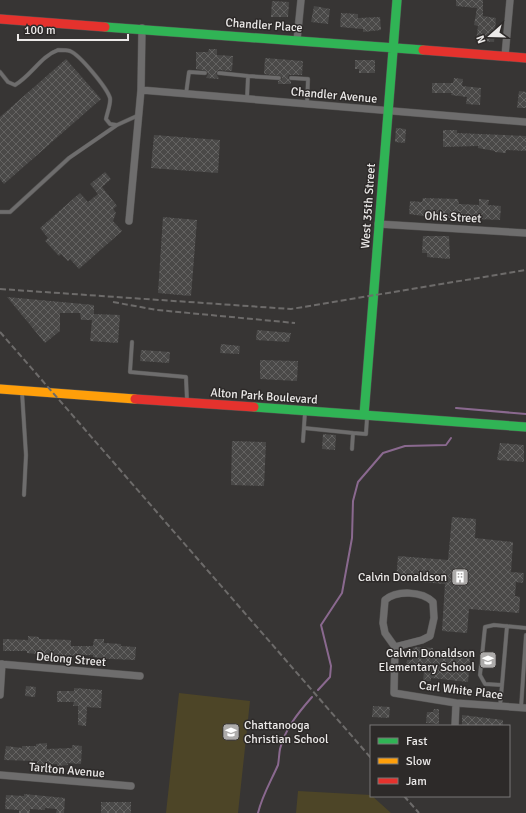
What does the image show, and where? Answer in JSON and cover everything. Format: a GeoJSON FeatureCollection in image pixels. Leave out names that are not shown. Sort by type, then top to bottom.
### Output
{"type":"FeatureCollection","features":[{"type":"Feature","properties":{"kind":"street"},"geometry":{"type":"LineString","coordinates":[[297,40],[301,0]]}},
{"type":"Feature","properties":{"kind":"street","name":"West 35th Street"},"geometry":{"type":"LineString","coordinates":[[366,415],[378,224],[397,0]]}},
{"type":"Feature","properties":{"kind":"street"},"geometry":{"type":"LineString","coordinates":[[504,56],[510,0]]}},
{"type":"Feature","properties":{"kind":"street","name":"Chandler Place"},"geometry":{"type":"LineString","coordinates":[[0,19],[142,28],[526,58]]}},
{"type":"Feature","properties":{"kind":"street"},"geometry":{"type":"LineString","coordinates":[[129,221],[141,90],[142,28]]}},
{"type":"Feature","properties":{"kind":"street","name":"Chandler Avenue"},"geometry":{"type":"LineString","coordinates":[[141,90],[526,122]]}},
{"type":"Feature","properties":{"kind":"street","name":"Ohls Street"},"geometry":{"type":"LineString","coordinates":[[378,224],[526,233]]}},
{"type":"Feature","properties":{"kind":"street","name":"Alton Park Boulevard"},"geometry":{"type":"LineString","coordinates":[[0,389],[526,427]]}},
{"type":"Feature","properties":{"kind":"street"},"geometry":{"type":"LineString","coordinates":[[405,593],[427,596],[433,602],[434,618],[430,636],[422,640],[395,647],[385,633],[383,623],[386,600],[392,594],[405,593]]}},
{"type":"Feature","properties":{"kind":"street","name":"Carl White Place"},"geometry":{"type":"LineString","coordinates":[[395,647],[394,693],[456,703],[524,708]]}},
{"type":"Feature","properties":{"kind":"street"},"geometry":{"type":"LineString","coordinates":[[0,695],[1,664]]}},
{"type":"Feature","properties":{"kind":"street","name":"Delong Street"},"geometry":{"type":"LineString","coordinates":[[1,664],[140,676]]}},
{"type":"Feature","properties":{"kind":"street"},"geometry":{"type":"LineString","coordinates":[[454,725],[456,703]]}},
{"type":"Feature","properties":{"kind":"street","name":"Tarlton Avenue"},"geometry":{"type":"LineString","coordinates":[[0,775],[132,786]]}},
{"type":"Feature","properties":{"kind":"lane"},"geometry":{"type":"LineString","coordinates":[[0,72],[8,82],[15,84],[23,81],[50,54],[60,50],[71,51],[107,90],[111,100],[106,119],[110,124],[117,125]]}},
{"type":"Feature","properties":{"kind":"lane"},"geometry":{"type":"LineString","coordinates":[[186,94],[189,72],[206,73]]}},
{"type":"Feature","properties":{"kind":"lane"},"geometry":{"type":"LineString","coordinates":[[219,73],[279,78]]}},
{"type":"Feature","properties":{"kind":"lane"},"geometry":{"type":"LineString","coordinates":[[247,99],[248,76]]}},
{"type":"Feature","properties":{"kind":"lane"},"geometry":{"type":"LineString","coordinates":[[291,78],[308,79],[308,104]]}},
{"type":"Feature","properties":{"kind":"lane"},"geometry":{"type":"LineString","coordinates":[[0,212],[10,212],[69,158],[117,125],[139,115]]}},
{"type":"Feature","properties":{"kind":"lane"},"geometry":{"type":"LineString","coordinates":[[132,342],[130,372],[186,377],[187,402]]}},
{"type":"Feature","properties":{"kind":"lane"},"geometry":{"type":"LineString","coordinates":[[22,391],[26,455],[24,495]]}},
{"type":"Feature","properties":{"kind":"lane"},"geometry":{"type":"LineString","coordinates":[[303,441],[306,411]]}},
{"type":"Feature","properties":{"kind":"lane"},"geometry":{"type":"LineString","coordinates":[[304,428],[366,434],[366,415]]}},
{"type":"Feature","properties":{"kind":"lane"},"geometry":{"type":"LineString","coordinates":[[352,449],[353,433]]}},
{"type":"Feature","properties":{"kind":"lane"},"geometry":{"type":"LineString","coordinates":[[502,685],[485,684],[480,675],[485,627],[494,625],[526,628]]}},
{"type":"Feature","properties":{"kind":"lane"},"geometry":{"type":"LineString","coordinates":[[500,706],[507,626]]}},
{"type":"Feature","properties":{"kind":"lane"},"geometry":{"type":"LineString","coordinates":[[524,708],[526,635]]}},
{"type":"Feature","properties":{"kind":"shaded area"},"geometry":{"type":"Polygon","coordinates":[[[179,693],[250,701],[238,813],[166,813],[179,693]]]}},
{"type":"Feature","properties":{"kind":"shaded area"},"geometry":{"type":"Polygon","coordinates":[[[298,791],[370,795],[370,797],[373,797],[391,813],[296,813],[298,791]]]}},
{"type":"Feature","properties":{"kind":"building"},"geometry":{"type":"Polygon","coordinates":[[[456,0],[483,0],[483,16],[496,18],[494,42],[476,41],[478,26],[474,25],[477,8],[456,6],[456,0]]]}},
{"type":"Feature","properties":{"kind":"building"},"geometry":{"type":"Polygon","coordinates":[[[272,1],[289,2],[288,17],[271,17],[272,1]]]}},
{"type":"Feature","properties":{"kind":"building"},"geometry":{"type":"Polygon","coordinates":[[[314,6],[330,9],[328,24],[311,22],[314,6]]]}},
{"type":"Feature","properties":{"kind":"building"},"geometry":{"type":"Polygon","coordinates":[[[341,13],[358,14],[358,18],[380,17],[381,30],[363,32],[363,29],[340,27],[341,13]]]}},
{"type":"Feature","properties":{"kind":"building"},"geometry":{"type":"Polygon","coordinates":[[[209,49],[217,49],[217,55],[233,56],[232,71],[218,70],[216,73],[219,79],[206,78],[208,74],[207,71],[196,69],[196,52],[208,52],[209,49]]]}},
{"type":"Feature","properties":{"kind":"building"},"geometry":{"type":"Polygon","coordinates":[[[265,58],[303,61],[302,75],[289,75],[288,78],[291,81],[291,84],[278,84],[278,81],[282,79],[281,76],[264,74],[265,58]]]}},
{"type":"Feature","properties":{"kind":"building"},"geometry":{"type":"Polygon","coordinates":[[[66,59],[101,99],[4,184],[0,179],[0,117],[66,59]]]}},
{"type":"Feature","properties":{"kind":"building"},"geometry":{"type":"Polygon","coordinates":[[[355,60],[375,60],[375,73],[359,73],[359,69],[355,69],[355,60]]]}},
{"type":"Feature","properties":{"kind":"building"},"geometry":{"type":"Polygon","coordinates":[[[454,78],[463,79],[462,86],[481,88],[480,105],[466,104],[467,97],[451,95],[452,93],[432,93],[432,83],[453,83],[454,78]]]}},
{"type":"Feature","properties":{"kind":"building"},"geometry":{"type":"Polygon","coordinates":[[[519,91],[526,92],[526,108],[517,108],[519,91]]]}},
{"type":"Feature","properties":{"kind":"building"},"geometry":{"type":"Polygon","coordinates":[[[396,128],[406,129],[405,143],[395,142],[396,128]]]}},
{"type":"Feature","properties":{"kind":"building"},"geometry":{"type":"Polygon","coordinates":[[[443,130],[457,130],[457,133],[526,136],[526,151],[506,150],[506,153],[478,148],[478,146],[443,147],[443,130]]]}},
{"type":"Feature","properties":{"kind":"building"},"geometry":{"type":"Polygon","coordinates":[[[154,135],[220,140],[218,173],[151,168],[154,135]]]}},
{"type":"Feature","properties":{"kind":"building"},"geometry":{"type":"Polygon","coordinates":[[[105,172],[111,179],[102,187],[117,206],[113,209],[116,213],[113,221],[122,231],[79,269],[70,259],[68,261],[61,254],[59,256],[45,241],[48,238],[40,228],[80,193],[88,202],[98,194],[90,184],[105,172]]]}},
{"type":"Feature","properties":{"kind":"building"},"geometry":{"type":"Polygon","coordinates":[[[423,198],[458,199],[459,204],[479,205],[479,199],[489,200],[488,205],[501,206],[500,220],[430,217],[409,214],[410,201],[422,202],[423,198]]]}},
{"type":"Feature","properties":{"kind":"building"},"geometry":{"type":"Polygon","coordinates":[[[163,217],[197,220],[191,296],[158,293],[163,217]]]}},
{"type":"Feature","properties":{"kind":"building"},"geometry":{"type":"Polygon","coordinates":[[[423,236],[449,236],[450,259],[427,257],[427,253],[422,253],[423,236]]]}},
{"type":"Feature","properties":{"kind":"building"},"geometry":{"type":"Polygon","coordinates":[[[7,297],[94,305],[94,314],[120,315],[118,343],[90,341],[92,320],[81,320],[80,313],[60,313],[60,331],[45,343],[7,297]]]}},
{"type":"Feature","properties":{"kind":"building"},"geometry":{"type":"Polygon","coordinates":[[[257,330],[291,333],[289,342],[256,340],[257,330]]]}},
{"type":"Feature","properties":{"kind":"building"},"geometry":{"type":"Polygon","coordinates":[[[221,344],[240,346],[239,354],[220,353],[221,344]]]}},
{"type":"Feature","properties":{"kind":"building"},"geometry":{"type":"Polygon","coordinates":[[[141,350],[170,352],[169,363],[140,361],[141,350]]]}},
{"type":"Feature","properties":{"kind":"building"},"geometry":{"type":"Polygon","coordinates":[[[260,360],[298,361],[297,381],[260,379],[260,360]]]}},
{"type":"Feature","properties":{"kind":"building"},"geometry":{"type":"Polygon","coordinates":[[[323,434],[336,435],[335,450],[322,449],[323,434]]]}},
{"type":"Feature","properties":{"kind":"building"},"geometry":{"type":"Polygon","coordinates":[[[232,441],[266,442],[264,486],[231,485],[232,441]]]}},
{"type":"Feature","properties":{"kind":"building"},"geometry":{"type":"Polygon","coordinates":[[[500,443],[524,445],[524,462],[497,460],[500,443]]]}},
{"type":"Feature","properties":{"kind":"building","name":"Calvin Donaldson"},"geometry":{"type":"Polygon","coordinates":[[[452,517],[476,519],[475,538],[513,542],[511,572],[524,573],[523,583],[516,582],[515,596],[520,597],[519,613],[469,609],[467,633],[442,631],[445,584],[396,580],[398,556],[448,560],[452,517]]]}},
{"type":"Feature","properties":{"kind":"building"},"geometry":{"type":"Polygon","coordinates":[[[28,636],[39,637],[39,639],[71,640],[71,646],[93,646],[94,639],[104,639],[104,643],[136,647],[135,660],[93,657],[93,655],[60,656],[27,653],[27,651],[3,651],[3,639],[28,640],[28,636]]]}},
{"type":"Feature","properties":{"kind":"building"},"geometry":{"type":"Polygon","coordinates":[[[413,648],[433,648],[433,655],[470,658],[468,682],[431,678],[431,681],[423,681],[424,671],[406,669],[407,660],[412,660],[413,648]]]}},
{"type":"Feature","properties":{"kind":"building"},"geometry":{"type":"Polygon","coordinates":[[[26,686],[36,687],[35,697],[25,696],[26,686]]]}},
{"type":"Feature","properties":{"kind":"building"},"geometry":{"type":"Polygon","coordinates":[[[74,688],[102,690],[101,708],[87,707],[86,726],[78,725],[78,706],[73,706],[74,702],[57,702],[57,691],[74,691],[74,688]]]}},
{"type":"Feature","properties":{"kind":"building"},"geometry":{"type":"Polygon","coordinates":[[[373,706],[390,707],[389,718],[372,717],[373,706]]]}},
{"type":"Feature","properties":{"kind":"building"},"geometry":{"type":"Polygon","coordinates":[[[434,709],[439,709],[439,724],[426,723],[427,712],[433,712],[434,709]]]}},
{"type":"Feature","properties":{"kind":"building"},"geometry":{"type":"Polygon","coordinates":[[[462,715],[503,720],[503,725],[462,725],[462,715]]]}},
{"type":"Feature","properties":{"kind":"building"},"geometry":{"type":"Polygon","coordinates":[[[47,743],[47,749],[72,748],[72,745],[82,746],[81,764],[67,763],[68,765],[57,766],[57,764],[37,765],[37,761],[4,760],[6,746],[22,748],[22,746],[36,746],[36,744],[47,743]]]}},
{"type":"Feature","properties":{"kind":"building"},"geometry":{"type":"Polygon","coordinates":[[[24,794],[65,798],[64,813],[56,813],[57,809],[45,808],[45,810],[30,809],[30,813],[19,813],[19,810],[5,809],[6,795],[24,796],[24,794]]]}},
{"type":"Feature","properties":{"kind":"building"},"geometry":{"type":"Polygon","coordinates":[[[101,802],[131,802],[131,813],[101,813],[101,802]]]}},
{"type":"Feature","properties":{"kind":"waterway"},"geometry":{"type":"LineString","coordinates":[[456,408],[526,414]]}},
{"type":"Feature","properties":{"kind":"waterway"},"geometry":{"type":"LineString","coordinates":[[318,690],[330,677],[331,666],[321,625],[342,593],[352,538],[353,501],[358,482],[383,453],[405,446],[446,445],[451,438]]}},
{"type":"Feature","properties":{"kind":"waterway"},"geometry":{"type":"LineString","coordinates":[[258,813],[264,795],[278,765],[280,749],[285,735],[297,715],[312,697]]}},
{"type":"Feature","properties":{"kind":"railway"},"geometry":{"type":"LineString","coordinates":[[0,289],[291,309],[526,270]]}},
{"type":"Feature","properties":{"kind":"railway"},"geometry":{"type":"LineString","coordinates":[[113,302],[157,310],[295,323]]}},
{"type":"Feature","properties":{"kind":"railway"},"geometry":{"type":"LineString","coordinates":[[0,332],[370,757]]}},
{"type":"Feature","properties":{"kind":"railway"},"geometry":{"type":"LineString","coordinates":[[405,797],[419,813]]}},
{"type":"Feature","properties":{"kind":"traffic: fast"},"geometry":{"type":"LineString","coordinates":[[364,415],[397,0]]}},
{"type":"Feature","properties":{"kind":"traffic: fast"},"geometry":{"type":"LineString","coordinates":[[105,27],[423,50]]}},
{"type":"Feature","properties":{"kind":"traffic: fast"},"geometry":{"type":"LineString","coordinates":[[254,407],[526,427]]}},
{"type":"Feature","properties":{"kind":"traffic: slow"},"geometry":{"type":"LineString","coordinates":[[0,389],[135,399]]}},
{"type":"Feature","properties":{"kind":"traffic: jam"},"geometry":{"type":"LineString","coordinates":[[0,19],[105,27]]}},
{"type":"Feature","properties":{"kind":"traffic: jam"},"geometry":{"type":"LineString","coordinates":[[423,50],[526,58]]}},
{"type":"Feature","properties":{"kind":"traffic: jam"},"geometry":{"type":"LineString","coordinates":[[135,399],[254,407]]}},
{"type":"Feature","properties":{"kind":"place","name":"Calvin Donaldson"},"geometry":{"type":"Point","coordinates":[460,577]}},
{"type":"Feature","properties":{"kind":"place","name":"Calvin Donaldson Elementary School"},"geometry":{"type":"Point","coordinates":[488,660]}},
{"type":"Feature","properties":{"kind":"place","name":"Chattanooga Christian School"},"geometry":{"type":"Point","coordinates":[231,732]}}]}
